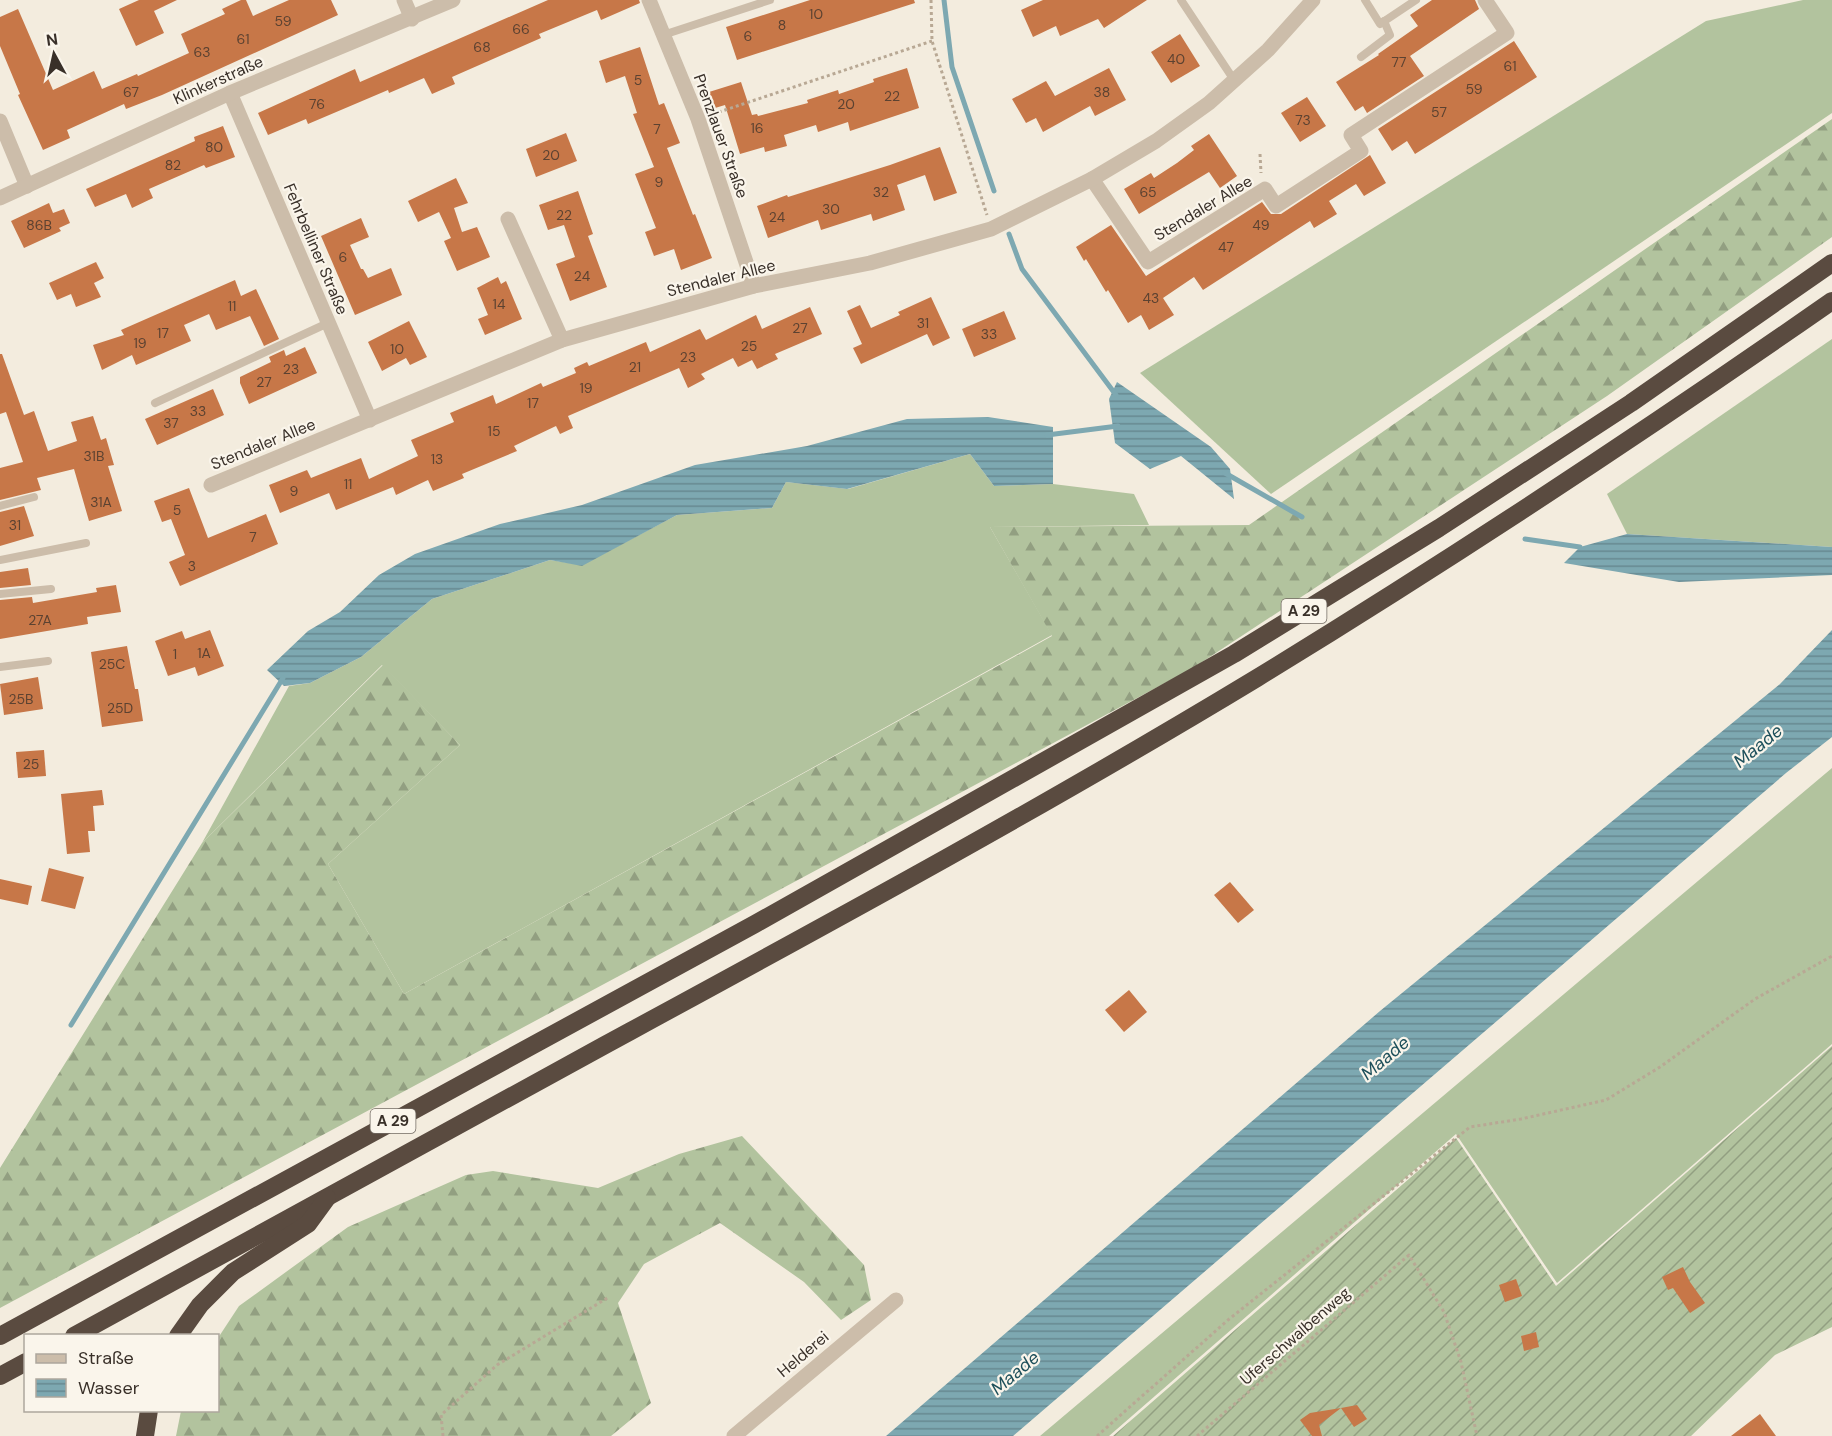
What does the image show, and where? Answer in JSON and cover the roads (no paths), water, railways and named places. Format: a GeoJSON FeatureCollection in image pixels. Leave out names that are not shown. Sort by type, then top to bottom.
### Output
{"type":"FeatureCollection","features":[{"type":"Feature","properties":{"kind":"highway","name":"A 29"},"geometry":{"type":"LineString","coordinates":[[0,1336],[755,924],[1234,654],[1448,522],[1631,403],[1832,263]]}},
{"type":"Feature","properties":{"kind":"highway","name":"A 29"},"geometry":{"type":"LineString","coordinates":[[76,1334],[774,953],[1038,806],[1255,679],[1452,556],[1639,434],[1832,301]]}},
{"type":"Feature","properties":{"kind":"highway"},"geometry":{"type":"LineString","coordinates":[[179,1334],[200,1305],[233,1272],[308,1224],[330,1194]]}},
{"type":"Feature","properties":{"kind":"highway"},"geometry":{"type":"LineString","coordinates":[[0,1376],[24,1363]]}},
{"type":"Feature","properties":{"kind":"highway"},"geometry":{"type":"LineString","coordinates":[[145,1436],[149,1412]]}},
{"type":"Feature","properties":{"kind":"street"},"geometry":{"type":"LineString","coordinates":[[404,0],[412,19]]}},
{"type":"Feature","properties":{"kind":"street","name":"Klinkerstraße"},"geometry":{"type":"LineString","coordinates":[[0,198],[230,93],[453,0]]}},
{"type":"Feature","properties":{"kind":"street","name":"Prenzlauer Straße"},"geometry":{"type":"LineString","coordinates":[[649,0],[698,119],[754,286]]}},
{"type":"Feature","properties":{"kind":"street","name":"Stendaler Allee"},"geometry":{"type":"LineString","coordinates":[[211,485],[561,339],[754,286],[870,263],[991,229],[1092,179],[1156,141],[1209,103],[1268,50],[1313,0]]}},
{"type":"Feature","properties":{"kind":"street","name":"Stendaler Allee"},"geometry":{"type":"LineString","coordinates":[[1092,179],[1148,262],[1264,189],[1276,207],[1361,151],[1351,135],[1507,33],[1485,0]]}},
{"type":"Feature","properties":{"kind":"street","name":"Fehrbelliner Straße"},"geometry":{"type":"LineString","coordinates":[[230,93],[370,420]]}},
{"type":"Feature","properties":{"kind":"street"},"geometry":{"type":"LineString","coordinates":[[0,121],[27,186]]}},
{"type":"Feature","properties":{"kind":"street"},"geometry":{"type":"LineString","coordinates":[[508,219],[561,339]]}},
{"type":"Feature","properties":{"kind":"street","name":"Helderei"},"geometry":{"type":"LineString","coordinates":[[734,1436],[896,1300]]}},
{"type":"Feature","properties":{"kind":"lane"},"geometry":{"type":"LineString","coordinates":[[663,35],[770,0]]}},
{"type":"Feature","properties":{"kind":"lane"},"geometry":{"type":"LineString","coordinates":[[1181,0],[1234,80]]}},
{"type":"Feature","properties":{"kind":"lane"},"geometry":{"type":"LineString","coordinates":[[1365,0],[1380,24],[1416,0]]}},
{"type":"Feature","properties":{"kind":"lane"},"geometry":{"type":"LineString","coordinates":[[1361,57],[1390,36],[1384,21]]}},
{"type":"Feature","properties":{"kind":"lane"},"geometry":{"type":"LineString","coordinates":[[155,404],[328,323]]}},
{"type":"Feature","properties":{"kind":"lane"},"geometry":{"type":"LineString","coordinates":[[0,506],[34,497]]}},
{"type":"Feature","properties":{"kind":"lane"},"geometry":{"type":"LineString","coordinates":[[0,560],[86,543]]}},
{"type":"Feature","properties":{"kind":"lane"},"geometry":{"type":"LineString","coordinates":[[0,594],[51,589]]}},
{"type":"Feature","properties":{"kind":"lane"},"geometry":{"type":"LineString","coordinates":[[0,667],[48,661]]}},
{"type":"Feature","properties":{"kind":"water"},"geometry":{"type":"Polygon","coordinates":[[[1117,382],[1211,447],[1230,469],[1234,499],[1181,456],[1150,469],[1115,443],[1109,399],[1117,382]]]}},
{"type":"Feature","properties":{"kind":"water"},"geometry":{"type":"Polygon","coordinates":[[[988,417],[1053,427],[1053,484],[994,486],[970,454],[847,489],[786,482],[772,508],[677,515],[582,566],[550,560],[432,599],[361,657],[310,683],[284,686],[267,670],[308,631],[340,612],[379,575],[415,554],[500,524],[582,505],[695,465],[807,446],[907,419],[988,417]]]}},
{"type":"Feature","properties":{"kind":"water"},"geometry":{"type":"Polygon","coordinates":[[[1627,534],[1832,547],[1832,575],[1679,582],[1564,563],[1580,547],[1627,534]]]}},
{"type":"Feature","properties":{"kind":"water","name":"Maade"},"geometry":{"type":"Polygon","coordinates":[[[1832,630],[1832,737],[1786,773],[1013,1436],[886,1436],[1380,1011],[1780,684],[1832,630]]]}},
{"type":"Feature","properties":{"kind":"waterway"},"geometry":{"type":"LineString","coordinates":[[944,0],[952,67],[994,191]]}},
{"type":"Feature","properties":{"kind":"waterway"},"geometry":{"type":"LineString","coordinates":[[1009,234],[1022,269],[1116,395]]}},
{"type":"Feature","properties":{"kind":"waterway"},"geometry":{"type":"LineString","coordinates":[[1047,435],[1118,426]]}},
{"type":"Feature","properties":{"kind":"waterway"},"geometry":{"type":"LineString","coordinates":[[1225,473],[1302,517]]}},
{"type":"Feature","properties":{"kind":"waterway"},"geometry":{"type":"LineString","coordinates":[[1525,539],[1580,547]]}},
{"type":"Feature","properties":{"kind":"waterway"},"geometry":{"type":"LineString","coordinates":[[71,1025],[283,678]]}}]}
